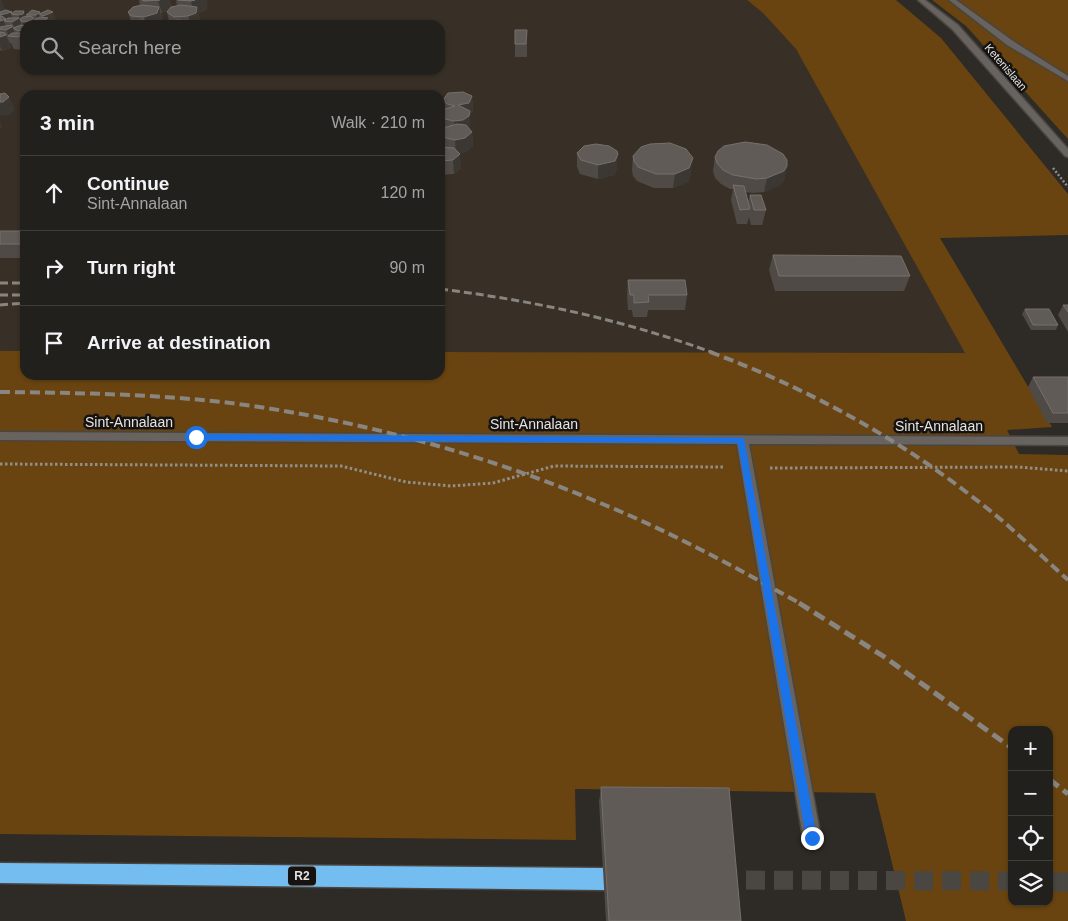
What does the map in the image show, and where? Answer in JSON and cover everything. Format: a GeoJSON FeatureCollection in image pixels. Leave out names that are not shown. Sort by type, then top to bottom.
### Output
{"type":"FeatureCollection","features":[{"type":"Feature","properties":{"kind":"highway","name":"R2"},"geometry":{"type":"LineString","coordinates":[[0,873],[604,879]]}},
{"type":"Feature","properties":{"kind":"street","name":"Ketenislaan"},"geometry":{"type":"LineString","coordinates":[[921,0],[956,27],[1068,154]]}},
{"type":"Feature","properties":{"kind":"street"},"geometry":{"type":"LineString","coordinates":[[952,0],[1010,43],[1068,79]]}},
{"type":"Feature","properties":{"kind":"street","name":"Sint-Annalaan"},"geometry":{"type":"LineString","coordinates":[[0,436],[1068,441]]}},
{"type":"Feature","properties":{"kind":"street"},"geometry":{"type":"LineString","coordinates":[[742,440],[812,838]]}},
{"type":"Feature","properties":{"kind":"path"},"geometry":{"type":"LineString","coordinates":[[0,464],[341,466],[358,468],[395,480],[418,484],[483,485],[506,481],[540,468],[554,466],[1018,468],[1068,471]]}},
{"type":"Feature","properties":{"kind":"shaded area"},"geometry":{"type":"Polygon","coordinates":[[[0,0],[747,0],[763,13],[796,49],[966,353],[445,352],[445,90],[20,90],[20,351],[0,351],[0,0]]]}},
{"type":"Feature","properties":{"kind":"shaded area"},"geometry":{"type":"Polygon","coordinates":[[[747,0],[896,0],[941,38],[1068,194],[1068,235],[940,238],[1052,427],[1007,430],[1019,454],[1068,455],[1068,921],[906,921],[875,793],[575,789],[576,840],[0,834],[0,351],[20,351],[20,380],[445,380],[445,352],[965,353],[796,49],[763,13],[747,0]]]}},
{"type":"Feature","properties":{"kind":"shaded area"},"geometry":{"type":"Polygon","coordinates":[[[932,0],[1068,0],[1068,139],[966,26],[932,0]]]}},
{"type":"Feature","properties":{"kind":"building"},"geometry":{"type":"Polygon","coordinates":[[[142,5],[159,7],[157,13],[144,17],[131,16],[128,12],[133,7],[142,5]]]}},
{"type":"Feature","properties":{"kind":"building"},"geometry":{"type":"Polygon","coordinates":[[[181,5],[197,7],[196,13],[188,16],[174,17],[167,12],[171,7],[181,5]]]}},
{"type":"Feature","properties":{"kind":"building"},"geometry":{"type":"Polygon","coordinates":[[[6,10],[12,12],[0,15],[0,12],[6,10]]]}},
{"type":"Feature","properties":{"kind":"building"},"geometry":{"type":"Polygon","coordinates":[[[32,10],[40,12],[36,15],[26,15],[32,10]]]}},
{"type":"Feature","properties":{"kind":"building"},"geometry":{"type":"Polygon","coordinates":[[[48,10],[53,12],[43,16],[39,14],[48,10]]]}},
{"type":"Feature","properties":{"kind":"building"},"geometry":{"type":"Polygon","coordinates":[[[15,11],[24,11],[23,14],[11,14],[15,11]]]}},
{"type":"Feature","properties":{"kind":"building"},"geometry":{"type":"Polygon","coordinates":[[[0,16],[2,16],[6,19],[0,21],[0,16]]]}},
{"type":"Feature","properties":{"kind":"building"},"geometry":{"type":"Polygon","coordinates":[[[30,16],[34,18],[31,20],[21,20],[23,17],[30,16]]]}},
{"type":"Feature","properties":{"kind":"building"},"geometry":{"type":"Polygon","coordinates":[[[40,17],[48,18],[45,20],[34,20],[40,17]]]}},
{"type":"Feature","properties":{"kind":"building"},"geometry":{"type":"Polygon","coordinates":[[[8,18],[19,18],[12,22],[4,21],[8,18]]]}},
{"type":"Feature","properties":{"kind":"building"},"geometry":{"type":"Polygon","coordinates":[[[12,25],[12,27],[6,30],[0,29],[0,27],[12,25]]]}},
{"type":"Feature","properties":{"kind":"building"},"geometry":{"type":"Polygon","coordinates":[[[20,25],[20,31],[13,28],[20,25]]]}},
{"type":"Feature","properties":{"kind":"building"},"geometry":{"type":"Polygon","coordinates":[[[515,30],[527,30],[526,44],[515,44],[515,30]]]}},
{"type":"Feature","properties":{"kind":"building"},"geometry":{"type":"Polygon","coordinates":[[[0,32],[5,33],[6,35],[0,37],[0,32]]]}},
{"type":"Feature","properties":{"kind":"building"},"geometry":{"type":"Polygon","coordinates":[[[12,33],[20,33],[19,37],[8,36],[12,33]]]}},
{"type":"Feature","properties":{"kind":"building"},"geometry":{"type":"Polygon","coordinates":[[[463,92],[472,96],[469,103],[458,105],[470,111],[469,116],[463,120],[445,119],[445,109],[455,106],[445,102],[445,97],[448,93],[463,92]]]}},
{"type":"Feature","properties":{"kind":"building"},"geometry":{"type":"Polygon","coordinates":[[[5,93],[9,97],[0,102],[0,94],[5,93]]]}},
{"type":"Feature","properties":{"kind":"building"},"geometry":{"type":"Polygon","coordinates":[[[457,124],[466,125],[472,132],[465,138],[455,140],[445,137],[445,127],[457,124]]]}},
{"type":"Feature","properties":{"kind":"building"},"geometry":{"type":"Polygon","coordinates":[[[745,142],[767,145],[783,154],[787,160],[787,166],[784,171],[767,178],[756,179],[733,175],[723,170],[715,157],[718,151],[724,146],[745,142]]]}},
{"type":"Feature","properties":{"kind":"building"},"geometry":{"type":"Polygon","coordinates":[[[670,143],[686,149],[693,158],[689,168],[675,174],[656,174],[638,167],[634,161],[633,156],[641,147],[650,144],[670,143]]]}},
{"type":"Feature","properties":{"kind":"building"},"geometry":{"type":"Polygon","coordinates":[[[596,144],[609,146],[617,151],[618,154],[615,161],[598,165],[581,160],[577,153],[584,146],[596,144]]]}},
{"type":"Feature","properties":{"kind":"building"},"geometry":{"type":"Polygon","coordinates":[[[445,147],[454,148],[460,154],[453,160],[445,161],[445,147]]]}},
{"type":"Feature","properties":{"kind":"building"},"geometry":{"type":"Polygon","coordinates":[[[733,185],[744,186],[750,209],[740,210],[733,185]]]}},
{"type":"Feature","properties":{"kind":"building"},"geometry":{"type":"Polygon","coordinates":[[[750,195],[761,195],[766,210],[754,210],[750,195]]]}},
{"type":"Feature","properties":{"kind":"building"},"geometry":{"type":"Polygon","coordinates":[[[0,231],[20,231],[20,244],[0,244],[0,231]]]}},
{"type":"Feature","properties":{"kind":"building"},"geometry":{"type":"Polygon","coordinates":[[[773,255],[901,256],[910,276],[779,276],[773,255]]]}},
{"type":"Feature","properties":{"kind":"building"},"geometry":{"type":"Polygon","coordinates":[[[628,280],[685,280],[687,295],[648,295],[649,302],[634,303],[634,295],[630,295],[628,280]]]}},
{"type":"Feature","properties":{"kind":"building"},"geometry":{"type":"Polygon","coordinates":[[[1063,305],[1068,305],[1068,312],[1063,305]]]}},
{"type":"Feature","properties":{"kind":"building"},"geometry":{"type":"Polygon","coordinates":[[[1025,309],[1049,309],[1058,325],[1033,325],[1025,309]]]}},
{"type":"Feature","properties":{"kind":"building"},"geometry":{"type":"Polygon","coordinates":[[[1033,377],[1068,377],[1068,413],[1053,413],[1033,377]]]}},
{"type":"Feature","properties":{"kind":"building"},"geometry":{"type":"Polygon","coordinates":[[[601,787],[729,788],[741,921],[609,921],[601,787]]]}},
{"type":"Feature","properties":{"kind":"tunnel"},"geometry":{"type":"LineString","coordinates":[[718,880],[1008,881]]}},
{"type":"Feature","properties":{"kind":"tunnel"},"geometry":{"type":"LineString","coordinates":[[1053,882],[1068,882]]}},
{"type":"Feature","properties":{"kind":"railway"},"geometry":{"type":"LineString","coordinates":[[0,283],[20,283]]}},
{"type":"Feature","properties":{"kind":"railway"},"geometry":{"type":"LineString","coordinates":[[445,290],[511,299],[613,321],[714,353]]}},
{"type":"Feature","properties":{"kind":"railway"},"geometry":{"type":"LineString","coordinates":[[0,295],[20,295]]}},
{"type":"Feature","properties":{"kind":"railway"},"geometry":{"type":"LineString","coordinates":[[0,305],[20,303]]}},
{"type":"Feature","properties":{"kind":"railway"},"geometry":{"type":"LineString","coordinates":[[710,352],[779,380],[812,396],[910,452],[983,505],[1068,580]]}},
{"type":"Feature","properties":{"kind":"railway"},"geometry":{"type":"LineString","coordinates":[[0,392],[126,395],[221,402],[298,413],[432,444],[519,472],[630,516],[704,551],[801,604]]}},
{"type":"Feature","properties":{"kind":"railway"},"geometry":{"type":"LineString","coordinates":[[799,603],[883,656],[1008,745]]}},
{"type":"Feature","properties":{"kind":"railway"},"geometry":{"type":"LineString","coordinates":[[1053,782],[1068,794]]}},
{"type":"Feature","properties":{"kind":"route"},"geometry":{"type":"LineString","coordinates":[[196,437],[742,440],[812,838]]}}]}
